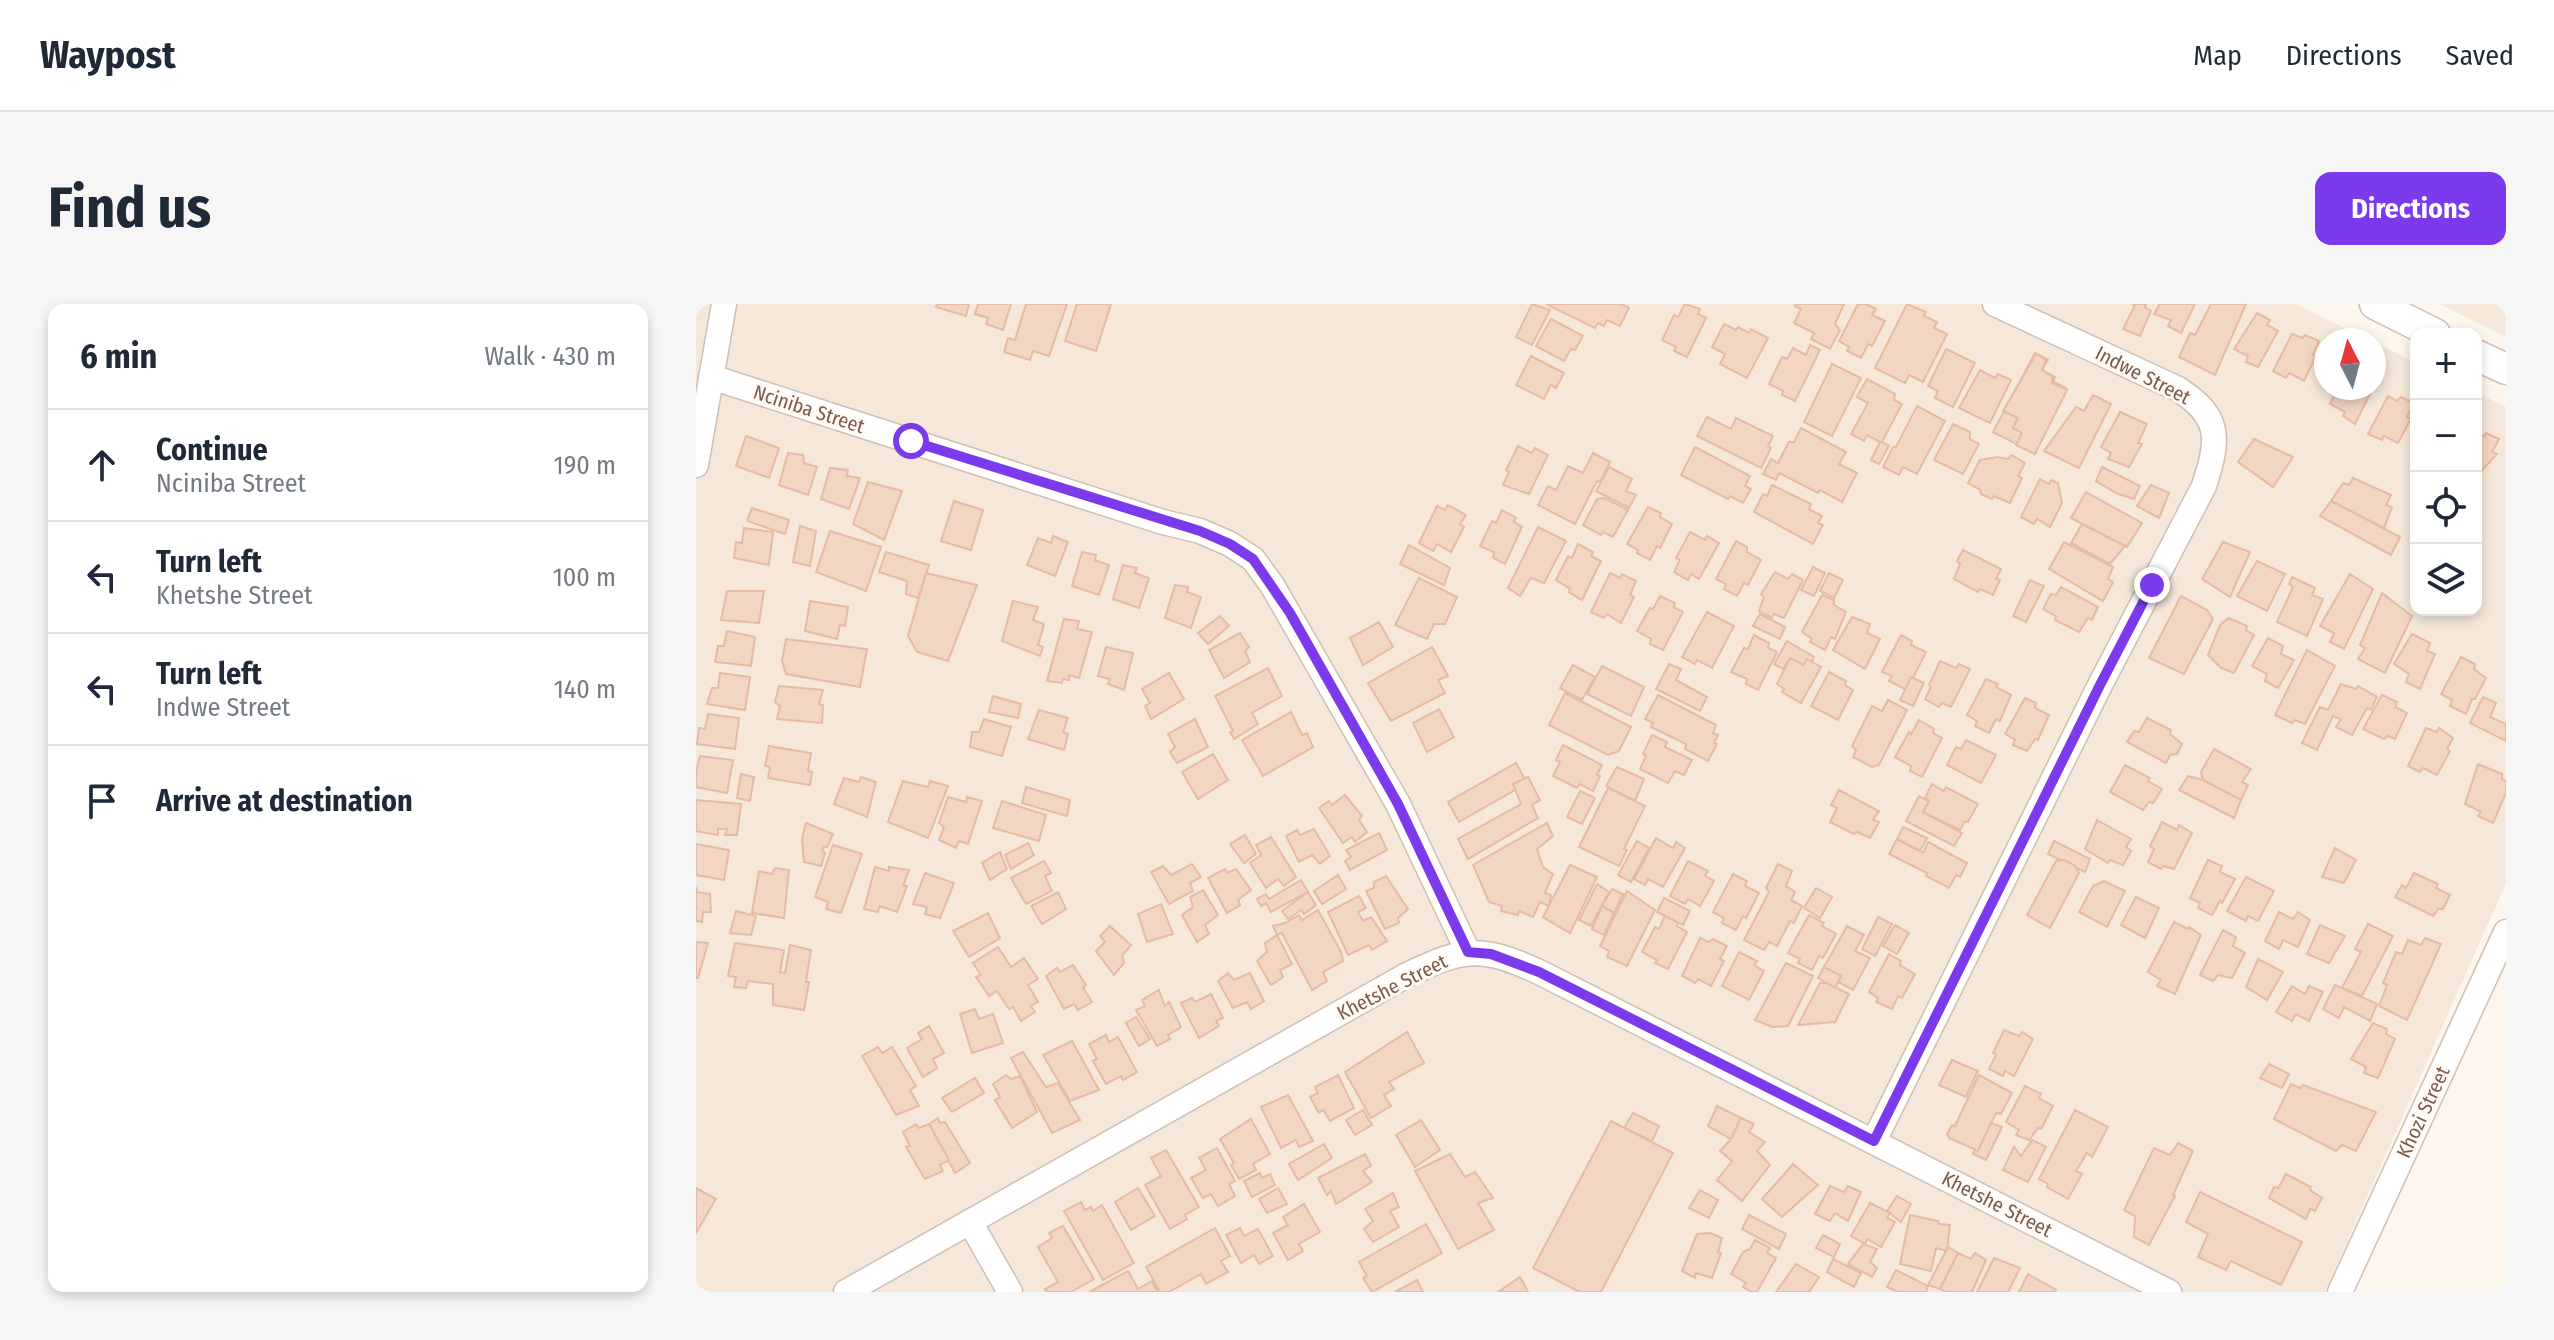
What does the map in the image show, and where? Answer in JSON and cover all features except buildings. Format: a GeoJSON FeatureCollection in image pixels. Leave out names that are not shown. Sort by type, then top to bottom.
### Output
{"type":"FeatureCollection","features":[{"type":"Feature","properties":{"kind":"street"},"geometry":{"type":"LineString","coordinates":[[696,465],[724,304]]}},
{"type":"Feature","properties":{"kind":"street","name":"Indwe Street"},"geometry":{"type":"LineString","coordinates":[[1874,1141],[2100,685],[2204,486],[2214,457],[2216,433],[2197,401],[2178,389],[1995,304]]}},
{"type":"Feature","properties":{"kind":"street"},"geometry":{"type":"LineString","coordinates":[[2375,304],[2423,328]]}},
{"type":"Feature","properties":{"kind":"street"},"geometry":{"type":"LineString","coordinates":[[2482,358],[2506,369]]}},
{"type":"Feature","properties":{"kind":"street","name":"Nciniba Street"},"geometry":{"type":"LineString","coordinates":[[711,377],[1163,522],[1200,531],[1230,544],[1253,559],[1290,613],[1398,804],[1468,952]]}},
{"type":"Feature","properties":{"kind":"street","name":"Khozi Street"},"geometry":{"type":"LineString","coordinates":[[2340,1292],[2506,932]]}},
{"type":"Feature","properties":{"kind":"street","name":"Khetshe Street"},"geometry":{"type":"LineString","coordinates":[[846,1292],[1407,975],[1434,962],[1468,952],[1491,954],[1539,972],[2169,1292]]}},
{"type":"Feature","properties":{"kind":"street"},"geometry":{"type":"LineString","coordinates":[[970,1222],[1010,1292]]}},
{"type":"Feature","properties":{"kind":"shaded area"},"geometry":{"type":"Polygon","coordinates":[[[696,304],[2296,304],[2345,328],[2314,328],[2314,400],[2386,400],[2386,348],[2410,360],[2410,616],[2482,616],[2482,395],[2506,407],[2506,883],[2325,1292],[696,1292],[696,304]]]}},
{"type":"Feature","properties":{"kind":"shaded area"},"geometry":{"type":"Polygon","coordinates":[[[2439,304],[2506,304],[2506,337],[2439,304]]]}},
{"type":"Feature","properties":{"kind":"route"},"geometry":{"type":"LineString","coordinates":[[911,441],[1163,522],[1200,531],[1230,544],[1253,559],[1290,613],[1398,804],[1468,952],[1491,954],[1518,962],[1874,1141],[2152,585]]}}]}
